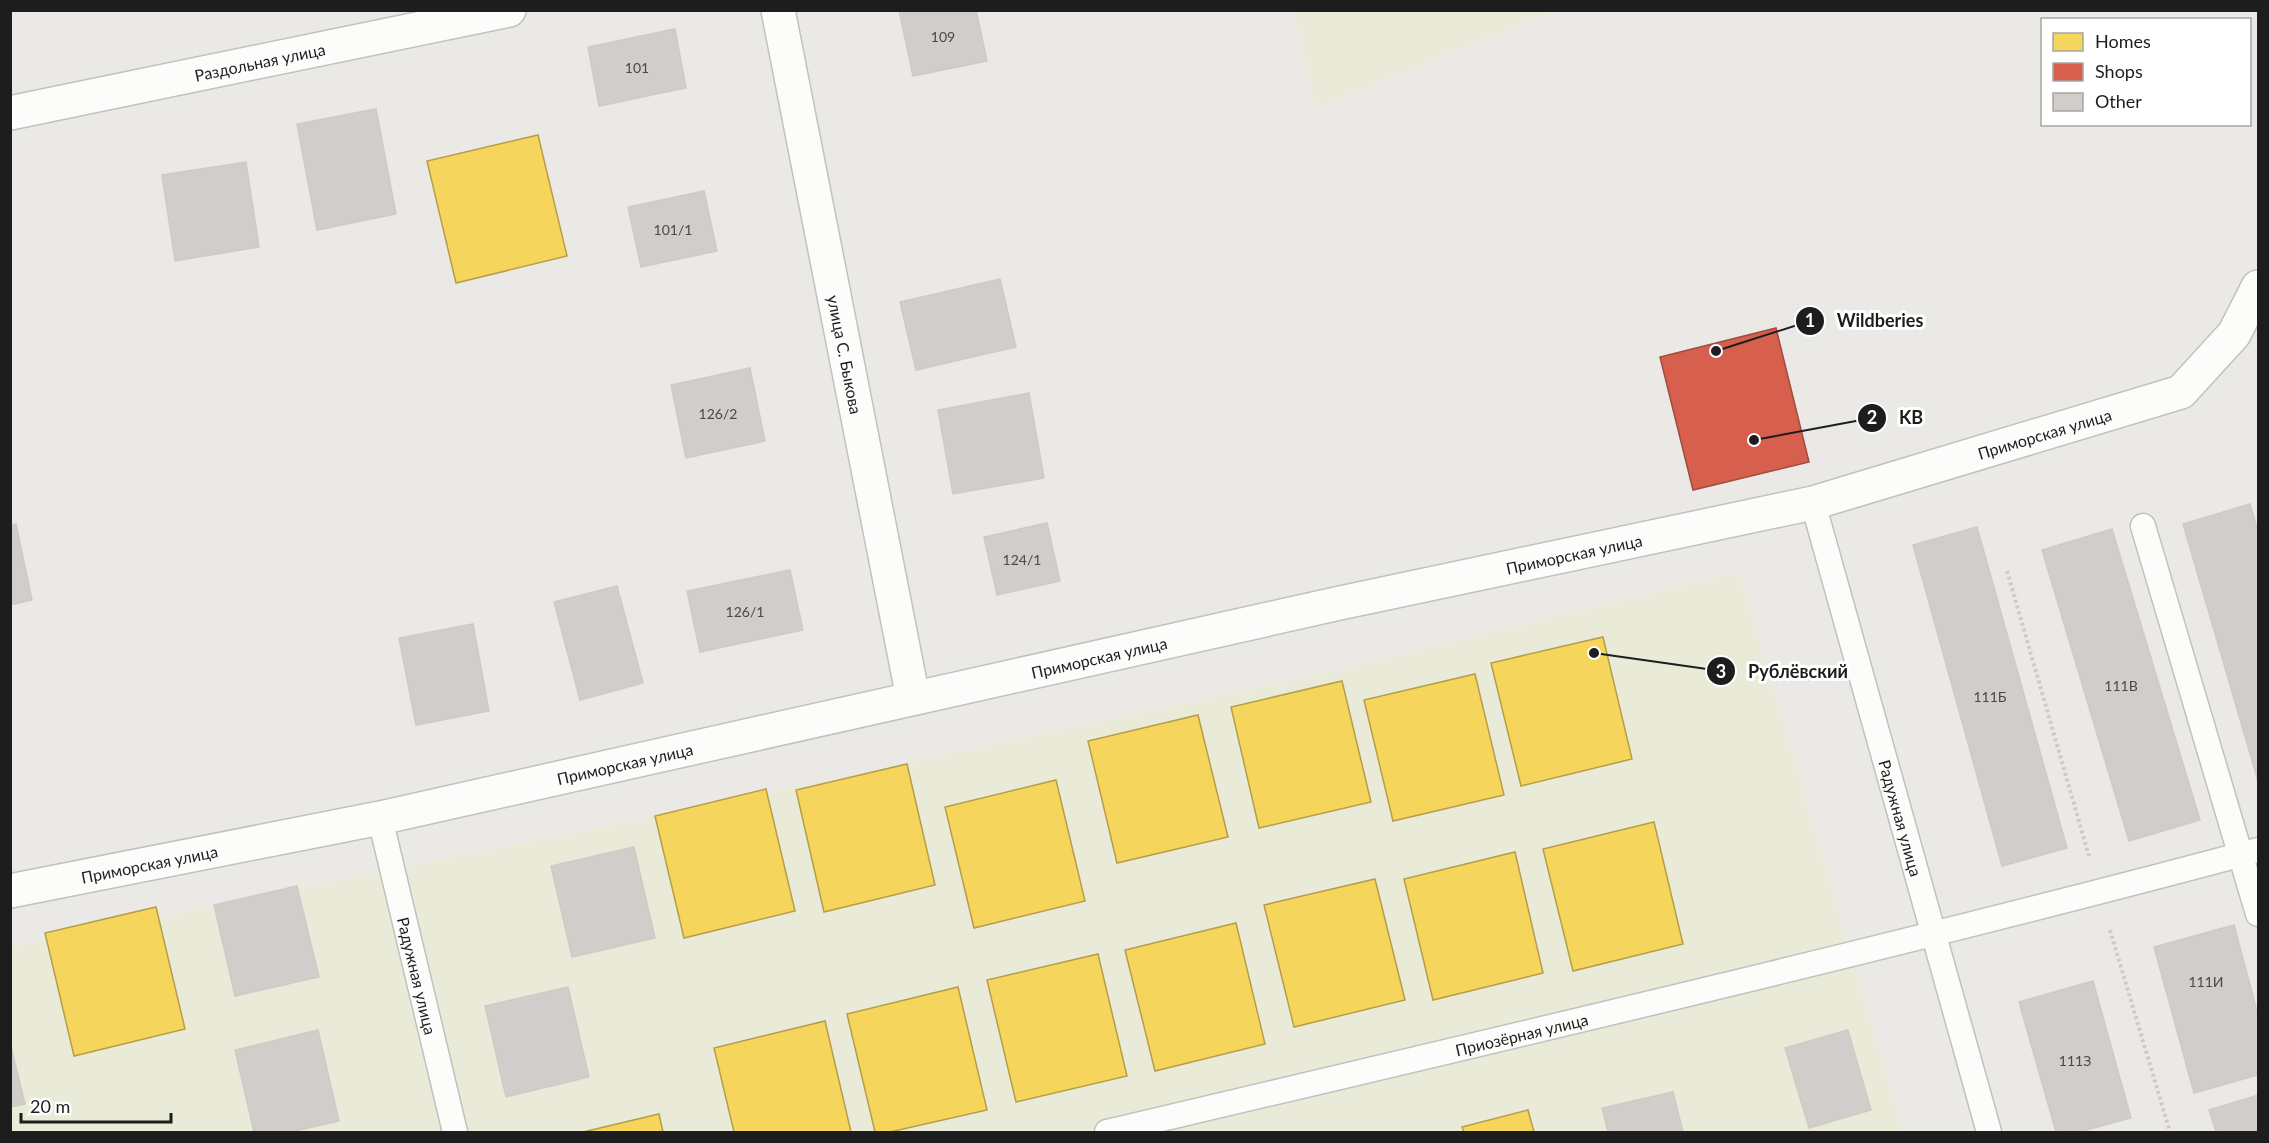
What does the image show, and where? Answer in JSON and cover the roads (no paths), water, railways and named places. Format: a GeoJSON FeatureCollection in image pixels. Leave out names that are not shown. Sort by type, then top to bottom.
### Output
{"type":"FeatureCollection","features":[{"type":"Feature","properties":{"kind":"street","name":"Раздольная улица"},"geometry":{"type":"LineString","coordinates":[[10,113],[509,10]]}},
{"type":"Feature","properties":{"kind":"street","name":"улица С. Быкова"},"geometry":{"type":"LineString","coordinates":[[778,10],[913,698]]}},
{"type":"Feature","properties":{"kind":"street","name":"Приморская улица"},"geometry":{"type":"LineString","coordinates":[[10,891],[380,818],[1340,603],[1813,503],[2181,392],[2234,334],[2259,287]]}},
{"type":"Feature","properties":{"kind":"lane","name":"Радужная улица"},"geometry":{"type":"LineString","coordinates":[[1813,503],[1989,1132]]}},
{"type":"Feature","properties":{"kind":"lane"},"geometry":{"type":"LineString","coordinates":[[2144,526],[2250,853],[2259,914]]}},
{"type":"Feature","properties":{"kind":"lane","name":"Радужная улица"},"geometry":{"type":"LineString","coordinates":[[380,818],[455,1132]]}},
{"type":"Feature","properties":{"kind":"lane","name":"Приозёрная улица"},"geometry":{"type":"LineString","coordinates":[[1107,1132],[2099,894],[2250,853]]}},
{"type":"Feature","properties":{"kind":"place","name":"Wildberies"},"geometry":{"type":"Point","coordinates":[1716,351]}},
{"type":"Feature","properties":{"kind":"place","name":"KB"},"geometry":{"type":"Point","coordinates":[1754,440]}},
{"type":"Feature","properties":{"kind":"place","name":"Рублёвский"},"geometry":{"type":"Point","coordinates":[1594,653]}}]}
